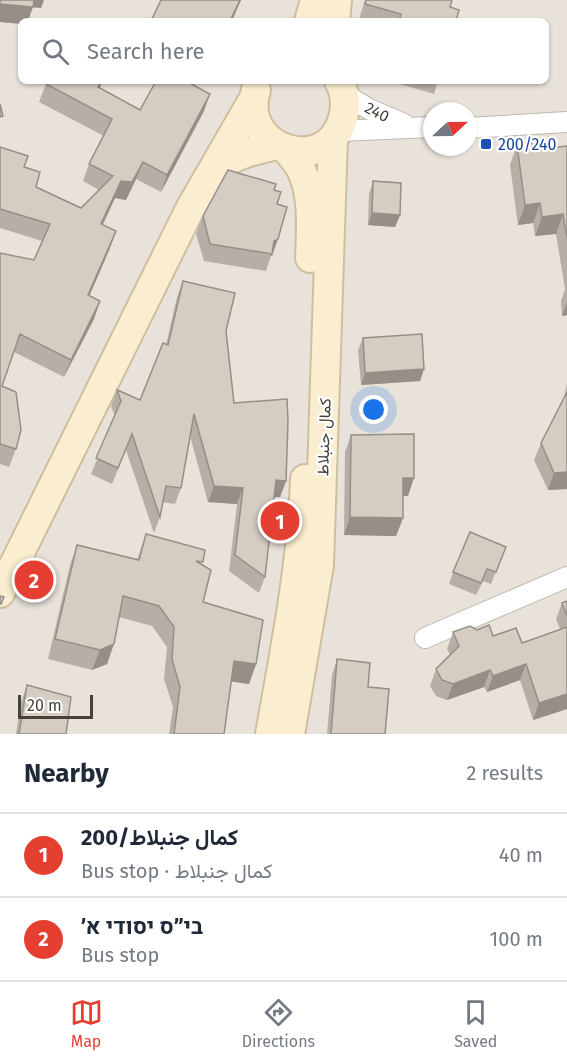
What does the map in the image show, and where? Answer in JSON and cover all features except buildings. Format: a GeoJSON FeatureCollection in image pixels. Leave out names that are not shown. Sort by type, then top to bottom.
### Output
{"type":"FeatureCollection","features":[{"type":"Feature","properties":{"kind":"main road"},"geometry":{"type":"LineString","coordinates":[[310,18],[315,0]]}},
{"type":"Feature","properties":{"kind":"main road"},"geometry":{"type":"LineString","coordinates":[[334,18],[337,0]]}},
{"type":"Feature","properties":{"kind":"main road","name":"كمال جنبلاط"},"geometry":{"type":"LineString","coordinates":[[290,734],[320,555],[335,134],[345,113],[340,84]]}},
{"type":"Feature","properties":{"kind":"main road"},"geometry":{"type":"LineString","coordinates":[[0,593],[206,179],[257,89]]}},
{"type":"Feature","properties":{"kind":"main road","name":"كمال جنبلاط"},"geometry":{"type":"LineString","coordinates":[[257,89],[255,119],[261,131],[282,147],[300,167],[310,203],[305,482],[302,524],[287,638],[270,734]]}},
{"type":"Feature","properties":{"kind":"main road"},"geometry":{"type":"LineString","coordinates":[[206,179],[212,171],[227,160],[257,149],[282,147],[295,152],[309,151],[322,146],[335,134]]}},
{"type":"Feature","properties":{"kind":"street","name":"240"},"geometry":{"type":"LineString","coordinates":[[340,84],[369,109],[395,122],[422,127]]}},
{"type":"Feature","properties":{"kind":"street"},"geometry":{"type":"LineString","coordinates":[[477,127],[567,122]]}},
{"type":"Feature","properties":{"kind":"street","name":"240"},"geometry":{"type":"LineString","coordinates":[[335,134],[422,127]]}},
{"type":"Feature","properties":{"kind":"street"},"geometry":{"type":"LineString","coordinates":[[425,638],[567,577]]}},
{"type":"Feature","properties":{"kind":"shaded area"},"geometry":{"type":"Polygon","coordinates":[[[0,0],[567,0],[567,734],[0,734],[0,0]]]}},
{"type":"Feature","properties":{"kind":"place","name":"200/240"},"geometry":{"type":"Point","coordinates":[486,144]}},
{"type":"Feature","properties":{"kind":"place","name":"200/كمال جنبلاط"},"geometry":{"type":"Point","coordinates":[280,521]}},
{"type":"Feature","properties":{"kind":"place","name":"בי״ס יסודי א׳"},"geometry":{"type":"Point","coordinates":[34,580]}}]}
